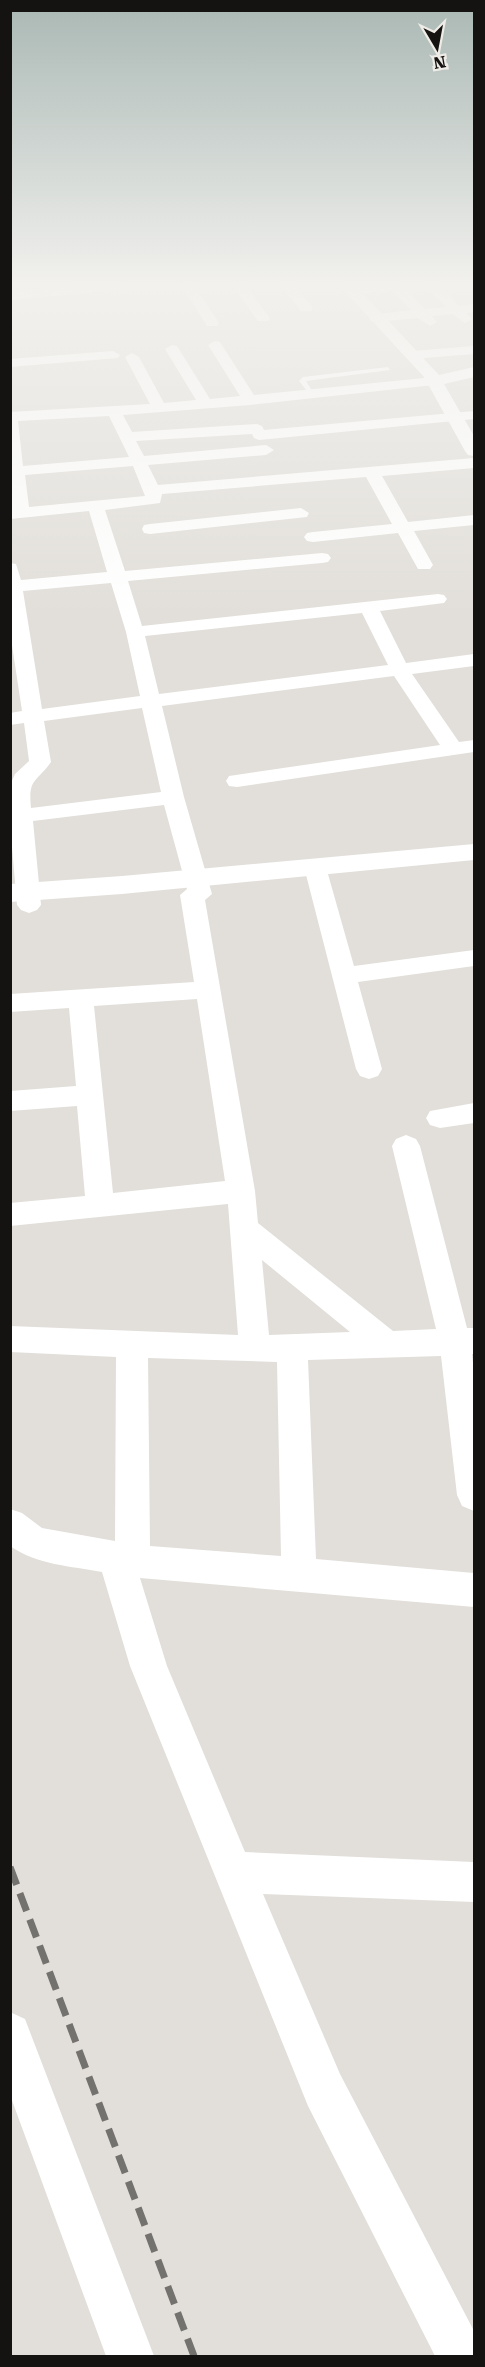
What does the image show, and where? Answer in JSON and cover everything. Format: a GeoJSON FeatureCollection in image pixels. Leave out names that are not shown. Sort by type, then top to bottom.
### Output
{"type":"FeatureCollection","features":[{"type":"Feature","properties":{"kind":"street"},"geometry":{"type":"LineString","coordinates":[[153,396],[160,409]]}},
{"type":"Feature","properties":{"kind":"street"},"geometry":{"type":"LineString","coordinates":[[201,396],[206,405]]}},
{"type":"Feature","properties":{"kind":"street"},"geometry":{"type":"LineString","coordinates":[[245,396],[266,450],[301,513],[331,576]]}},
{"type":"Feature","properties":{"kind":"street"},"geometry":{"type":"LineString","coordinates":[[114,412],[153,490],[155,497],[150,502],[15,511],[17,471],[10,418],[160,409],[289,396]]}},
{"type":"Feature","properties":{"kind":"street"},"geometry":{"type":"LineString","coordinates":[[153,490],[371,471],[474,452],[443,396]]}},
{"type":"Feature","properties":{"kind":"street"},"geometry":{"type":"LineString","coordinates":[[126,437],[258,432],[474,415]]}},
{"type":"Feature","properties":{"kind":"street"},"geometry":{"type":"LineString","coordinates":[[367,425],[377,442]]}},
{"type":"Feature","properties":{"kind":"street"},"geometry":{"type":"LineString","coordinates":[[17,471],[266,450]]}},
{"type":"Feature","properties":{"kind":"street"},"geometry":{"type":"LineString","coordinates":[[327,459],[336,474]]}},
{"type":"Feature","properties":{"kind":"street"},"geometry":{"type":"LineString","coordinates":[[371,471],[424,565]]}},
{"type":"Feature","properties":{"kind":"street"},"geometry":{"type":"LineString","coordinates":[[96,507],[135,632],[196,889],[206,990],[241,1191],[255,1349]]}},
{"type":"Feature","properties":{"kind":"street"},"geometry":{"type":"LineString","coordinates":[[150,529],[301,513]]}},
{"type":"Feature","properties":{"kind":"street"},"geometry":{"type":"LineString","coordinates":[[313,537],[474,520]]}},
{"type":"Feature","properties":{"kind":"street"},"geometry":{"type":"LineString","coordinates":[[322,558],[12,585],[40,762],[19,786],[16,816],[20,899],[196,889],[317,875],[474,852]]}},
{"type":"Feature","properties":{"kind":"street"},"geometry":{"type":"LineString","coordinates":[[135,632],[438,599]]}},
{"type":"Feature","properties":{"kind":"street"},"geometry":{"type":"LineString","coordinates":[[368,606],[399,670],[453,749]]}},
{"type":"Feature","properties":{"kind":"street"},"geometry":{"type":"LineString","coordinates":[[10,718],[474,660]]}},
{"type":"Feature","properties":{"kind":"street"},"geometry":{"type":"LineString","coordinates":[[237,781],[474,746]]}},
{"type":"Feature","properties":{"kind":"street"},"geometry":{"type":"LineString","coordinates":[[16,816],[173,797]]}},
{"type":"Feature","properties":{"kind":"street"},"geometry":{"type":"LineString","coordinates":[[317,875],[474,866]]}},
{"type":"Feature","properties":{"kind":"street"},"geometry":{"type":"LineString","coordinates":[[317,875],[369,1069]]}},
{"type":"Feature","properties":{"kind":"street"},"geometry":{"type":"LineString","coordinates":[[344,976],[474,958]]}},
{"type":"Feature","properties":{"kind":"street"},"geometry":{"type":"LineString","coordinates":[[10,1003],[206,990]]}},
{"type":"Feature","properties":{"kind":"street"},"geometry":{"type":"LineString","coordinates":[[81,1000],[100,1206]]}},
{"type":"Feature","properties":{"kind":"street"},"geometry":{"type":"LineString","coordinates":[[10,1101],[90,1095]]}},
{"type":"Feature","properties":{"kind":"street"},"geometry":{"type":"LineString","coordinates":[[440,1118],[474,1113]]}},
{"type":"Feature","properties":{"kind":"street"},"geometry":{"type":"LineString","coordinates":[[406,1146],[465,1342],[474,1487]]}},
{"type":"Feature","properties":{"kind":"street"},"geometry":{"type":"LineString","coordinates":[[10,1215],[241,1191]]}},
{"type":"Feature","properties":{"kind":"street"},"geometry":{"type":"LineString","coordinates":[[244,1228],[388,1345]]}},
{"type":"Feature","properties":{"kind":"street"},"geometry":{"type":"LineString","coordinates":[[10,1339],[255,1349],[465,1342]]}},
{"type":"Feature","properties":{"kind":"street"},"geometry":{"type":"LineString","coordinates":[[132,1344],[125,1560],[149,1666],[324,2090],[461,2356]]}},
{"type":"Feature","properties":{"kind":"street"},"geometry":{"type":"LineString","coordinates":[[292,1348],[299,1576]]}},
{"type":"Feature","properties":{"kind":"street"},"geometry":{"type":"LineString","coordinates":[[19,1539],[125,1560],[474,1590]]}},
{"type":"Feature","properties":{"kind":"street"},"geometry":{"type":"LineString","coordinates":[[233,1872],[474,1882]]}},
{"type":"Feature","properties":{"kind":"street"},"geometry":{"type":"LineString","coordinates":[[10,2034],[130,2356]]}},
{"type":"Feature","properties":{"kind":"railway"},"geometry":{"type":"LineString","coordinates":[[10,1867],[194,2356]]}}]}
